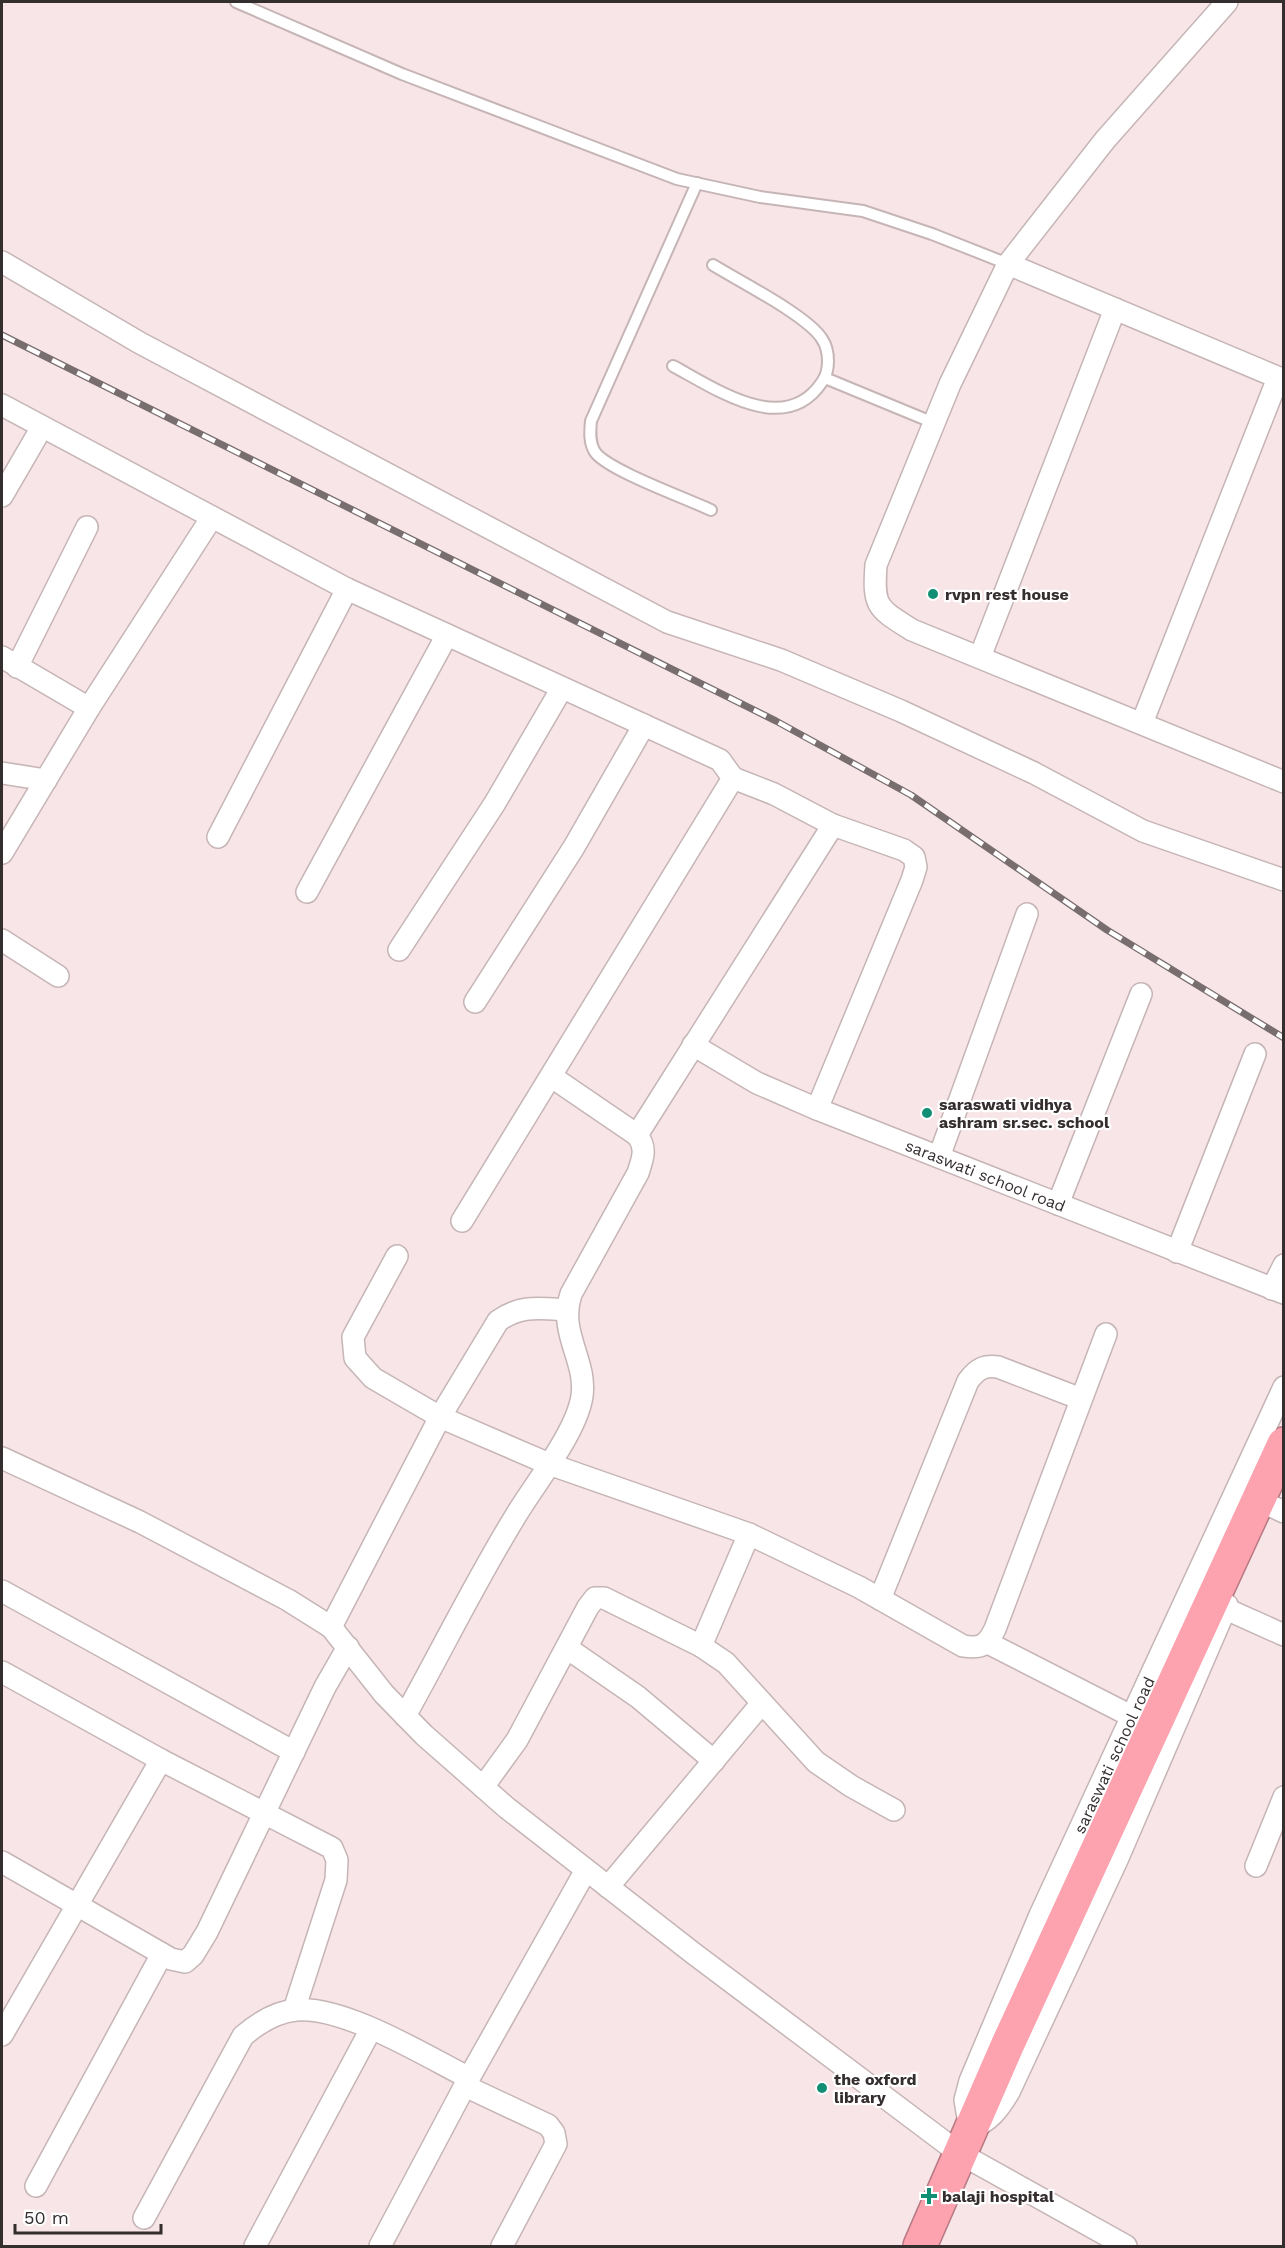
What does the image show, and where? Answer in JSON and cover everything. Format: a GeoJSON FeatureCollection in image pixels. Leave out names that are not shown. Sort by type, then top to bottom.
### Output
{"type":"FeatureCollection","features":[{"type":"Feature","properties":{"kind":"highway"},"geometry":{"type":"LineString","coordinates":[[920,2247],[1007,2046],[1284,1444]]}},
{"type":"Feature","properties":{"kind":"street"},"geometry":{"type":"LineString","coordinates":[[1227,2],[1106,140],[1008,264],[934,423],[876,565],[874,595],[886,613],[912,630],[1284,782]]}},
{"type":"Feature","properties":{"kind":"street"},"geometry":{"type":"LineString","coordinates":[[2,262],[140,343],[667,622],[781,660],[901,711],[1034,773],[1143,831],[1284,880]]}},
{"type":"Feature","properties":{"kind":"street"},"geometry":{"type":"LineString","coordinates":[[1008,264],[1281,379],[1142,723]]}},
{"type":"Feature","properties":{"kind":"street"},"geometry":{"type":"LineString","coordinates":[[980,657],[1115,309]]}},
{"type":"Feature","properties":{"kind":"street"},"geometry":{"type":"LineString","coordinates":[[2,405],[347,589],[720,760],[734,778],[774,794],[833,825],[904,850],[914,857],[916,867],[817,1109]]}},
{"type":"Feature","properties":{"kind":"street"},"geometry":{"type":"LineString","coordinates":[[2,496],[42,427]]}},
{"type":"Feature","properties":{"kind":"street"},"geometry":{"type":"LineString","coordinates":[[2,853],[89,708],[212,517]]}},
{"type":"Feature","properties":{"kind":"street"},"geometry":{"type":"LineString","coordinates":[[87,527],[9,662],[89,708]]}},
{"type":"Feature","properties":{"kind":"street"},"geometry":{"type":"LineString","coordinates":[[218,837],[347,589]]}},
{"type":"Feature","properties":{"kind":"street"},"geometry":{"type":"LineString","coordinates":[[307,892],[447,635]]}},
{"type":"Feature","properties":{"kind":"street"},"geometry":{"type":"LineString","coordinates":[[399,950],[495,803],[562,688]]}},
{"type":"Feature","properties":{"kind":"street"},"geometry":{"type":"LineString","coordinates":[[474,1002],[574,848],[645,725]]}},
{"type":"Feature","properties":{"kind":"street"},"geometry":{"type":"LineString","coordinates":[[2,773],[46,780]]}},
{"type":"Feature","properties":{"kind":"street"},"geometry":{"type":"LineString","coordinates":[[462,1221],[734,778]]}},
{"type":"Feature","properties":{"kind":"street"},"geometry":{"type":"LineString","coordinates":[[637,1135],[833,825]]}},
{"type":"Feature","properties":{"kind":"street"},"geometry":{"type":"LineString","coordinates":[[939,1157],[1027,914]]}},
{"type":"Feature","properties":{"kind":"street"},"geometry":{"type":"LineString","coordinates":[[2,940],[58,976]]}},
{"type":"Feature","properties":{"kind":"street"},"geometry":{"type":"LineString","coordinates":[[1058,1204],[1141,994]]}},
{"type":"Feature","properties":{"kind":"street","name":"saraswati school road"},"geometry":{"type":"LineString","coordinates":[[693,1045],[758,1083],[817,1109],[1278,1291]]}},
{"type":"Feature","properties":{"kind":"street"},"geometry":{"type":"LineString","coordinates":[[1177,1252],[1255,1054]]}},
{"type":"Feature","properties":{"kind":"street"},"geometry":{"type":"LineString","coordinates":[[405,1716],[517,1513],[575,1418],[582,1396],[580,1370],[567,1326],[566,1310],[571,1294],[638,1173],[644,1150],[637,1135],[552,1077]]}},
{"type":"Feature","properties":{"kind":"street"},"geometry":{"type":"LineString","coordinates":[[398,1256],[353,1337],[355,1358],[373,1378],[440,1417],[549,1464],[749,1534],[880,1599],[963,1646],[977,1649],[988,1643],[1106,1334]]}},
{"type":"Feature","properties":{"kind":"street"},"geometry":{"type":"LineString","coordinates":[[1278,1291],[1284,1265]]}},
{"type":"Feature","properties":{"kind":"street"},"geometry":{"type":"LineString","coordinates":[[331,1627],[440,1417],[498,1321],[512,1311],[528,1307],[566,1310]]}},
{"type":"Feature","properties":{"kind":"street"},"geometry":{"type":"LineString","coordinates":[[880,1599],[968,1381],[975,1372],[986,1365],[998,1367],[1082,1399]]}},
{"type":"Feature","properties":{"kind":"street","name":"saraswati school road"},"geometry":{"type":"LineString","coordinates":[[964,2141],[965,2100],[970,2081],[1040,1915],[1284,1387]]}},
{"type":"Feature","properties":{"kind":"street"},"geometry":{"type":"LineString","coordinates":[[2,1458],[140,1522],[288,1600],[331,1627],[405,1716],[483,1787],[586,1870],[964,2141],[1126,2247]]}},
{"type":"Feature","properties":{"kind":"street"},"geometry":{"type":"LineString","coordinates":[[964,2141],[997,2113],[1009,2092],[1117,1860],[1226,1609],[1277,1509],[1284,1477]]}},
{"type":"Feature","properties":{"kind":"street"},"geometry":{"type":"LineString","coordinates":[[701,1646],[749,1534]]}},
{"type":"Feature","properties":{"kind":"street"},"geometry":{"type":"LineString","coordinates":[[2,1591],[294,1752]]}},
{"type":"Feature","properties":{"kind":"street"},"geometry":{"type":"LineString","coordinates":[[483,1787],[518,1740],[588,1607],[595,1598],[604,1598],[701,1646],[726,1663],[816,1762],[851,1786],[894,1810]]}},
{"type":"Feature","properties":{"kind":"street"},"geometry":{"type":"LineString","coordinates":[[1226,1609],[1284,1635]]}},
{"type":"Feature","properties":{"kind":"street"},"geometry":{"type":"LineString","coordinates":[[988,1643],[1131,1716]]}},
{"type":"Feature","properties":{"kind":"street"},"geometry":{"type":"LineString","coordinates":[[2,1862],[162,1954],[185,1962],[193,1955],[348,1647]]}},
{"type":"Feature","properties":{"kind":"street"},"geometry":{"type":"LineString","coordinates":[[567,1648],[638,1697],[714,1761]]}},
{"type":"Feature","properties":{"kind":"street"},"geometry":{"type":"LineString","coordinates":[[2,1672],[161,1760],[332,1848],[337,1860],[336,1880],[294,2010]]}},
{"type":"Feature","properties":{"kind":"street"},"geometry":{"type":"LineString","coordinates":[[608,1887],[762,1703]]}},
{"type":"Feature","properties":{"kind":"street"},"geometry":{"type":"LineString","coordinates":[[2,2035],[161,1760]]}},
{"type":"Feature","properties":{"kind":"street"},"geometry":{"type":"LineString","coordinates":[[1256,1866],[1284,1797]]}},
{"type":"Feature","properties":{"kind":"street"},"geometry":{"type":"LineString","coordinates":[[380,2247],[467,2082],[586,1870]]}},
{"type":"Feature","properties":{"kind":"street"},"geometry":{"type":"LineString","coordinates":[[36,2186],[162,1954]]}},
{"type":"Feature","properties":{"kind":"street"},"geometry":{"type":"LineString","coordinates":[[144,2218],[243,2036],[261,2021],[294,2010],[320,2010],[371,2029],[548,2126],[554,2133],[556,2144],[502,2247]]}},
{"type":"Feature","properties":{"kind":"street"},"geometry":{"type":"LineString","coordinates":[[255,2247],[371,2029]]}},
{"type":"Feature","properties":{"kind":"lane"},"geometry":{"type":"LineString","coordinates":[[236,2],[402,74],[677,179],[760,196],[863,211],[932,234],[1008,264]]}},
{"type":"Feature","properties":{"kind":"lane"},"geometry":{"type":"LineString","coordinates":[[696,183],[591,421],[590,434],[596,453],[620,470],[711,510]]}},
{"type":"Feature","properties":{"kind":"lane"},"geometry":{"type":"LineString","coordinates":[[673,366],[731,397],[770,409],[794,407],[814,395],[825,378],[829,360],[822,339],[801,319],[713,265]]}},
{"type":"Feature","properties":{"kind":"lane"},"geometry":{"type":"LineString","coordinates":[[825,378],[934,423]]}},
{"type":"Feature","properties":{"kind":"railway"},"geometry":{"type":"LineString","coordinates":[[2,335],[776,721],[911,795],[1107,930],[1284,1038]]}},
{"type":"Feature","properties":{"kind":"place","name":"rvpn rest house"},"geometry":{"type":"Point","coordinates":[933,594]}},
{"type":"Feature","properties":{"kind":"place","name":"saraswati vidhya ashram sr.sec. school"},"geometry":{"type":"Point","coordinates":[927,1113]}},
{"type":"Feature","properties":{"kind":"place","name":"the oxford library"},"geometry":{"type":"Point","coordinates":[822,2088]}},
{"type":"Feature","properties":{"kind":"place","name":"balaji hospital"},"geometry":{"type":"Point","coordinates":[929,2196]}}]}
